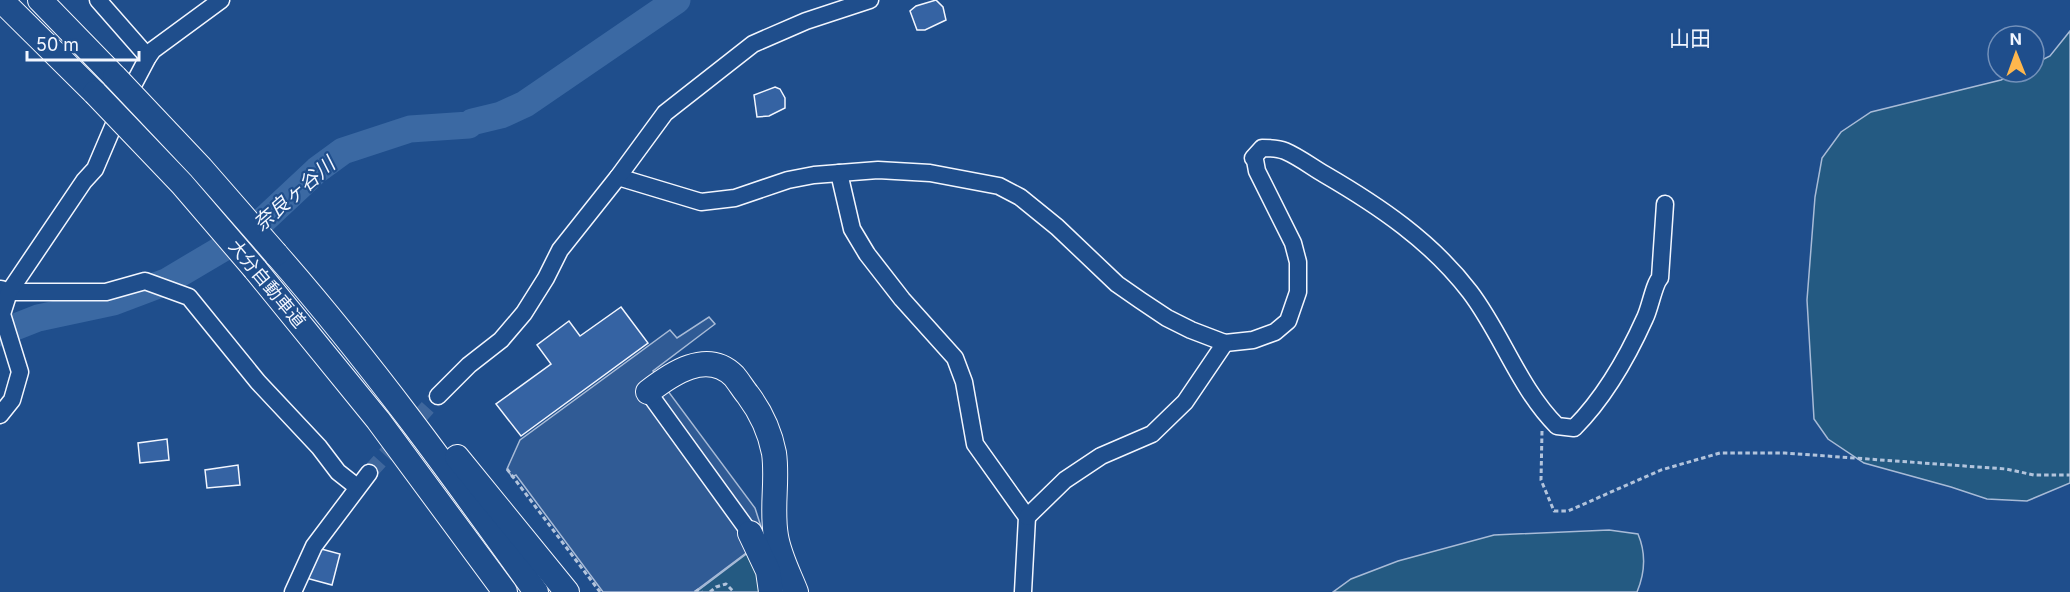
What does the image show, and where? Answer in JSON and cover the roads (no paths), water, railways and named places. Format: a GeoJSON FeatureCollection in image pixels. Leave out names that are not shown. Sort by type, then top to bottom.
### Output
{"type":"FeatureCollection","features":[{"type":"Feature","properties":{"kind":"highway","name":"大分自動車道"},"geometry":{"type":"LineString","coordinates":[[2,0],[182,184],[255,269],[378,420],[505,592]]}},
{"type":"Feature","properties":{"kind":"highway","name":"大分自動車道"},"geometry":{"type":"LineString","coordinates":[[40,0],[201,168],[319,303],[404,409],[536,592]]}},
{"type":"Feature","properties":{"kind":"highway"},"geometry":{"type":"LineString","coordinates":[[319,303],[414,404],[567,592]]}},
{"type":"Feature","properties":{"kind":"highway"},"geometry":{"type":"LineString","coordinates":[[298,320],[325,364],[393,453],[488,592]]}},
{"type":"Feature","properties":{"kind":"highway"},"geometry":{"type":"LineString","coordinates":[[648,392],[668,376],[685,368],[703,364],[719,366],[733,375],[754,403],[773,450],[776,473],[773,518],[776,539],[796,592]]}},
{"type":"Feature","properties":{"kind":"highway"},"geometry":{"type":"LineString","coordinates":[[750,533],[768,572],[771,592]]}},
{"type":"Feature","properties":{"kind":"street"},"geometry":{"type":"LineString","coordinates":[[98,0],[148,57]]}},
{"type":"Feature","properties":{"kind":"street"},"geometry":{"type":"LineString","coordinates":[[0,415],[12,400],[20,372],[2,314],[5,290],[95,169],[121,108],[153,50],[221,0]]}},
{"type":"Feature","properties":{"kind":"street"},"geometry":{"type":"LineString","coordinates":[[438,396],[469,365],[501,340],[524,314],[560,250],[665,113],[753,44],[806,21],[870,0]]}},
{"type":"Feature","properties":{"kind":"street"},"geometry":{"type":"LineString","coordinates":[[618,177],[701,202],[735,198],[788,180],[878,170],[930,173],[999,186],[1020,197],[1057,227],[1117,284],[1140,300],[1183,326],[1225,343],[1253,340],[1275,332],[1288,321],[1298,292],[1298,262],[1293,243],[1257,171],[1255,160],[1252,158],[1262,148],[1283,150],[1344,186],[1406,227],[1438,256],[1470,292],[1543,413],[1557,426],[1574,428],[1592,410],[1629,354],[1651,304],[1657,281],[1660,278],[1665,204]]}},
{"type":"Feature","properties":{"kind":"street"},"geometry":{"type":"LineString","coordinates":[[839,173],[852,229],[867,254],[902,299],[956,358],[964,382],[975,444],[1027,517],[1023,592]]}},
{"type":"Feature","properties":{"kind":"street"},"geometry":{"type":"LineString","coordinates":[[5,290],[106,292],[145,281],[189,297],[258,382],[319,447],[338,472],[357,487]]}},
{"type":"Feature","properties":{"kind":"street"},"geometry":{"type":"LineString","coordinates":[[1027,517],[1065,480],[1101,456],[1152,434],[1185,402],[1225,343]]}},
{"type":"Feature","properties":{"kind":"street"},"geometry":{"type":"LineString","coordinates":[[648,392],[750,533]]}},
{"type":"Feature","properties":{"kind":"street"},"geometry":{"type":"LineString","coordinates":[[293,592],[314,546],[369,473]]}},
{"type":"Feature","properties":{"kind":"waterway","name":"奈良ヶ谷川"},"geometry":{"type":"LineString","coordinates":[[0,333],[38,318],[113,302],[166,282],[252,231],[317,170],[343,151],[410,129],[469,125],[472,122],[501,115],[525,104],[677,0]]}},
{"type":"Feature","properties":{"kind":"tunnel"},"geometry":{"type":"LineString","coordinates":[[369,473],[438,396]]}},
{"type":"Feature","properties":{"kind":"district","name":"山田"},"geometry":{"type":"Point","coordinates":[1690,39]}}]}
